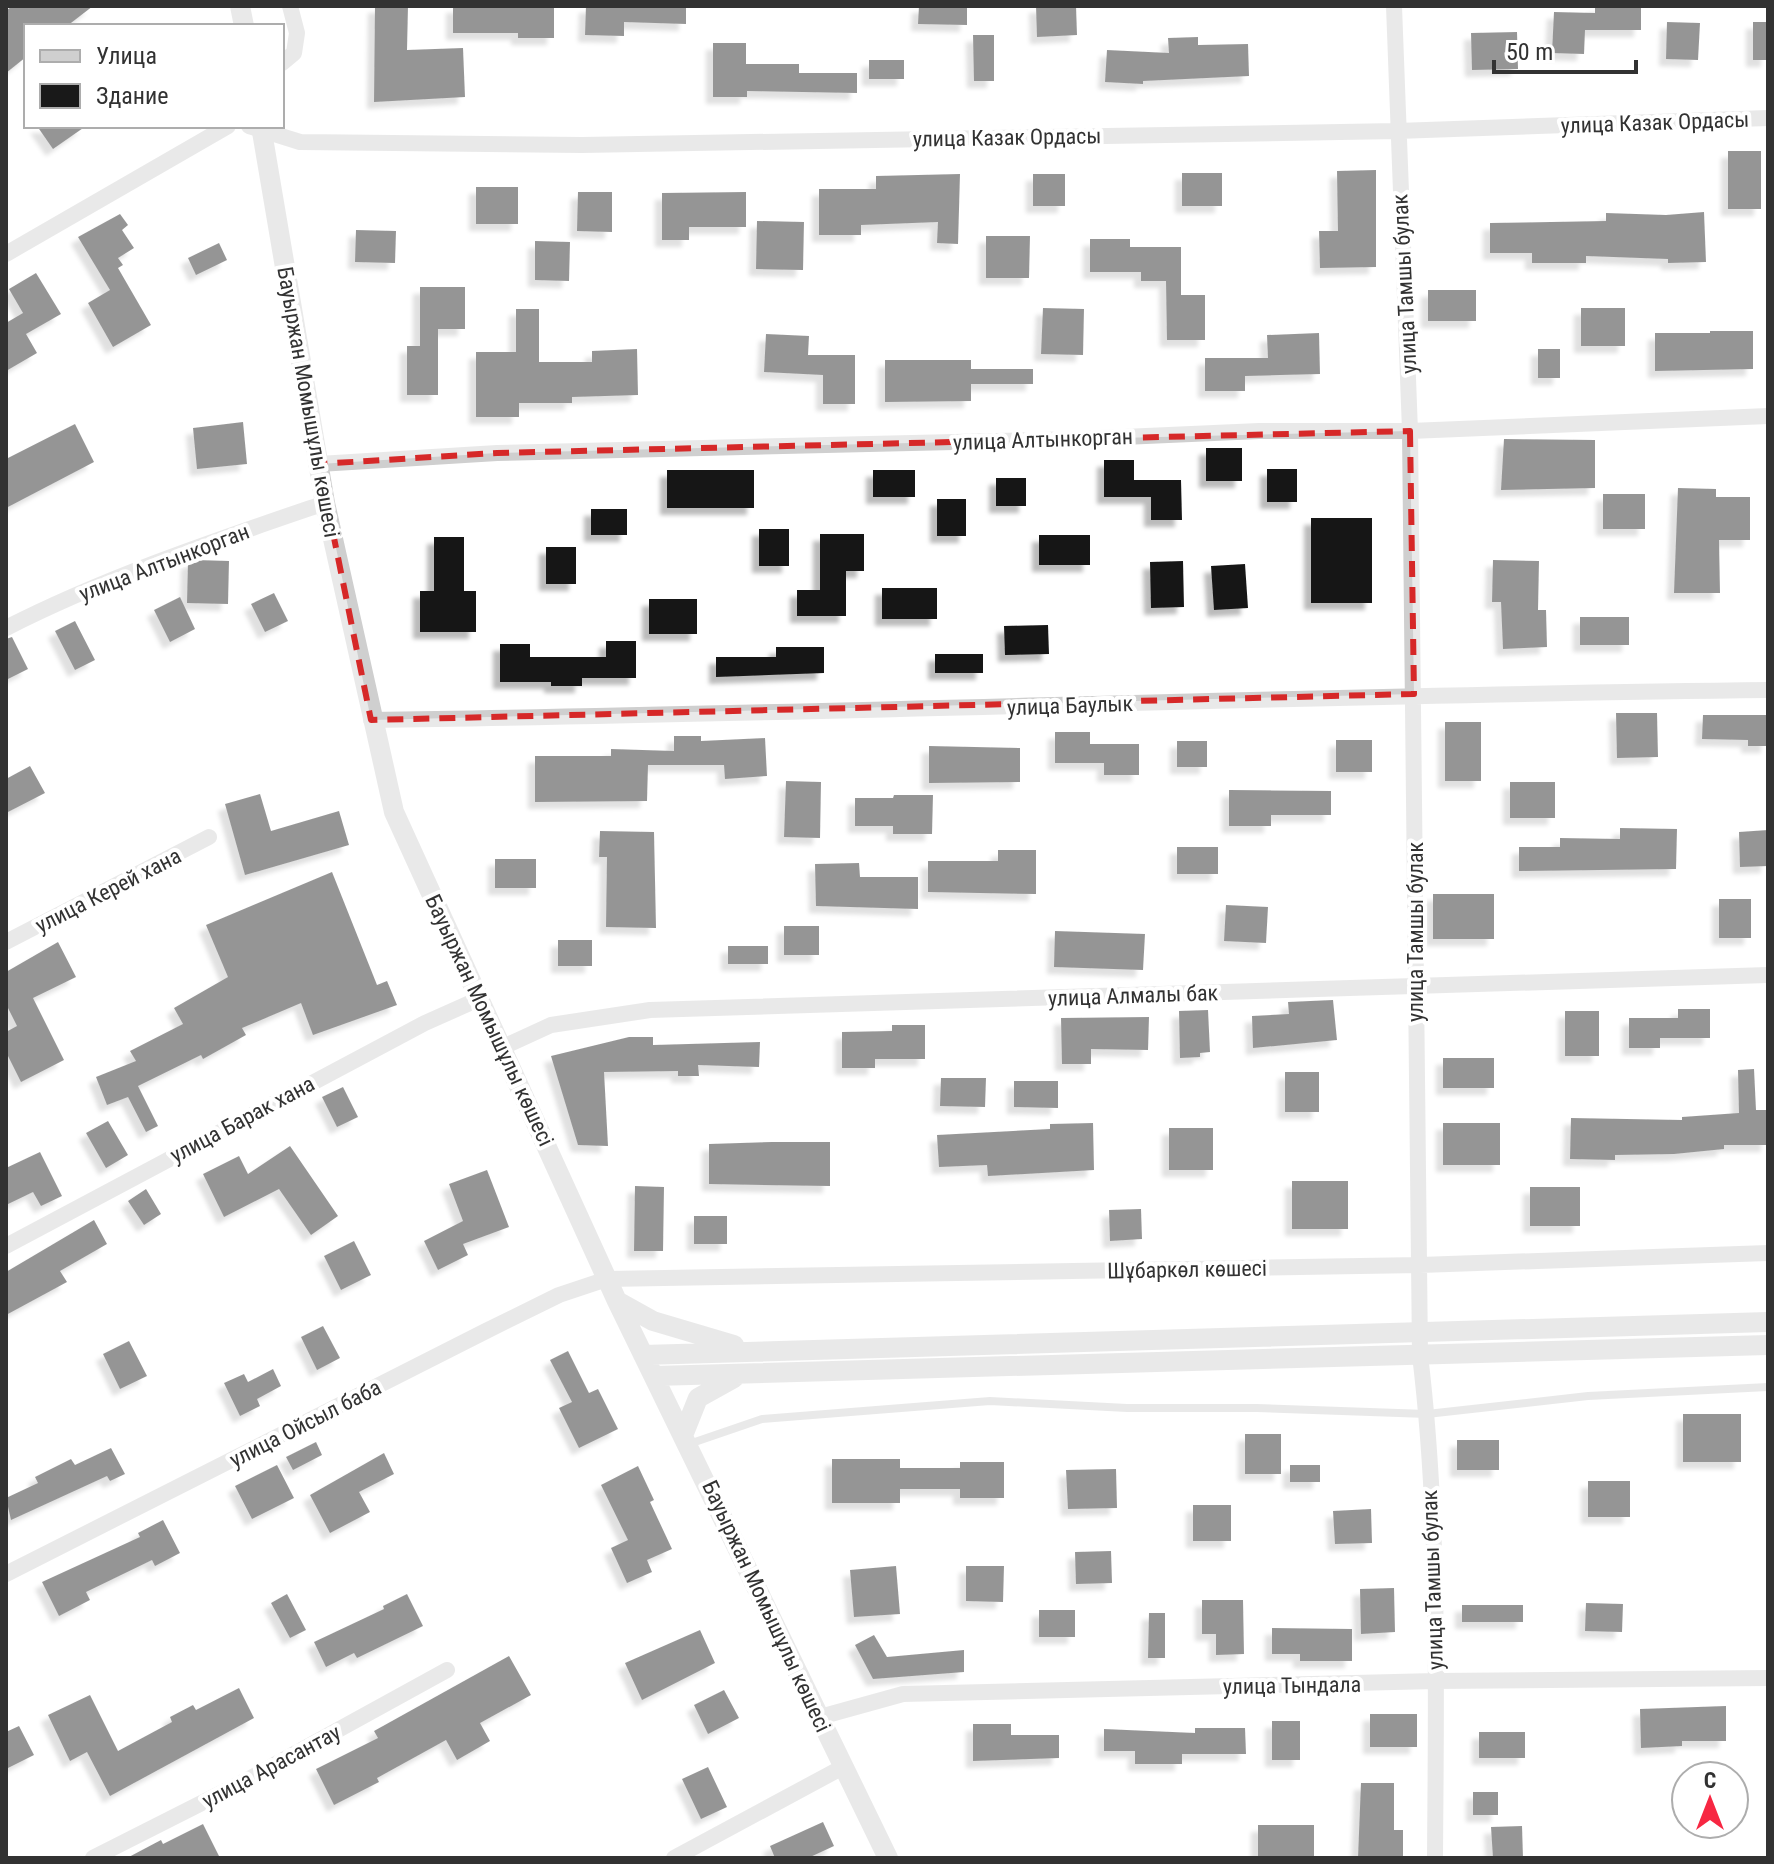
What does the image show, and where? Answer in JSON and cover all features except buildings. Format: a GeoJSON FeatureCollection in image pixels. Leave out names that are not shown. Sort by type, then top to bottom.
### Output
{"type":"FeatureCollection","features":[{"type":"Feature","properties":{"kind":"street"},"geometry":{"type":"LineString","coordinates":[[284,61],[294,53],[297,33],[290,6]]}},
{"type":"Feature","properties":{"kind":"street","name":"улица Тамшы булак"},"geometry":{"type":"LineString","coordinates":[[1394,6],[1410,431],[1420,1355],[1427,1414],[1436,1681],[1435,1858]]}},
{"type":"Feature","properties":{"kind":"street","name":"улица Казак Ордасы"},"geometry":{"type":"LineString","coordinates":[[260,128],[300,142],[582,145],[1397,131],[1768,118]]}},
{"type":"Feature","properties":{"kind":"street"},"geometry":{"type":"LineString","coordinates":[[6,254],[225,128]]}},
{"type":"Feature","properties":{"kind":"street","name":"Бауыржан Момышұлы көшесі"},"geometry":{"type":"LineString","coordinates":[[257,128],[325,503],[394,812],[617,1301],[888,1858]]}},
{"type":"Feature","properties":{"kind":"street","name":"улица Алтынкорган"},"geometry":{"type":"LineString","coordinates":[[319,464],[497,453],[1078,439],[1259,431],[1410,431],[1768,416]]}},
{"type":"Feature","properties":{"kind":"street","name":"улица Алтынкорган"},"geometry":{"type":"LineString","coordinates":[[6,628],[53,604],[189,550],[325,503]]}},
{"type":"Feature","properties":{"kind":"street","name":"улица Баулык"},"geometry":{"type":"LineString","coordinates":[[371,720],[688,716],[1414,694],[1768,690]]}},
{"type":"Feature","properties":{"kind":"street","name":"улица Керей хана"},"geometry":{"type":"LineString","coordinates":[[6,942],[209,837]]}},
{"type":"Feature","properties":{"kind":"street","name":"улица Алмалы бак"},"geometry":{"type":"LineString","coordinates":[[503,1047],[551,1025],[650,1010],[1768,975]]}},
{"type":"Feature","properties":{"kind":"street","name":"улица Барак хана"},"geometry":{"type":"LineString","coordinates":[[6,1246],[370,1051],[481,998]]}},
{"type":"Feature","properties":{"kind":"street","name":"Шұбаркөл көшесі"},"geometry":{"type":"LineString","coordinates":[[607,1279],[1420,1265],[1768,1253]]}},
{"type":"Feature","properties":{"kind":"street","name":"улица Ойсыл баба"},"geometry":{"type":"LineString","coordinates":[[6,1574],[559,1295],[607,1279]]}},
{"type":"Feature","properties":{"kind":"street"},"geometry":{"type":"LineString","coordinates":[[617,1301],[653,1321],[684,1332],[765,1352]]}},
{"type":"Feature","properties":{"kind":"street"},"geometry":{"type":"LineString","coordinates":[[643,1355],[1768,1322]]}},
{"type":"Feature","properties":{"kind":"street"},"geometry":{"type":"LineString","coordinates":[[654,1376],[1768,1345]]}},
{"type":"Feature","properties":{"kind":"street"},"geometry":{"type":"LineString","coordinates":[[686,1438],[698,1398],[710,1388],[745,1373]]}},
{"type":"Feature","properties":{"kind":"street","name":"улица Арасантау"},"geometry":{"type":"LineString","coordinates":[[93,1858],[247,1780],[447,1670]]}},
{"type":"Feature","properties":{"kind":"street","name":"улица Тындала"},"geometry":{"type":"LineString","coordinates":[[820,1717],[903,1694],[1436,1681],[1768,1678]]}},
{"type":"Feature","properties":{"kind":"street"},"geometry":{"type":"LineString","coordinates":[[674,1858],[843,1767]]}},
{"type":"Feature","properties":{"kind":"lane"},"geometry":{"type":"LineString","coordinates":[[686,1438],[762,1419],[990,1401],[1127,1408],[1257,1408],[1427,1414],[1588,1396],[1768,1387]]}},
{"type":"Feature","properties":{"kind":"highlighted area"},"geometry":{"type":"Polygon","coordinates":[[[1410,431],[1414,694],[371,720],[319,464],[497,453],[1410,431]]]}}]}
